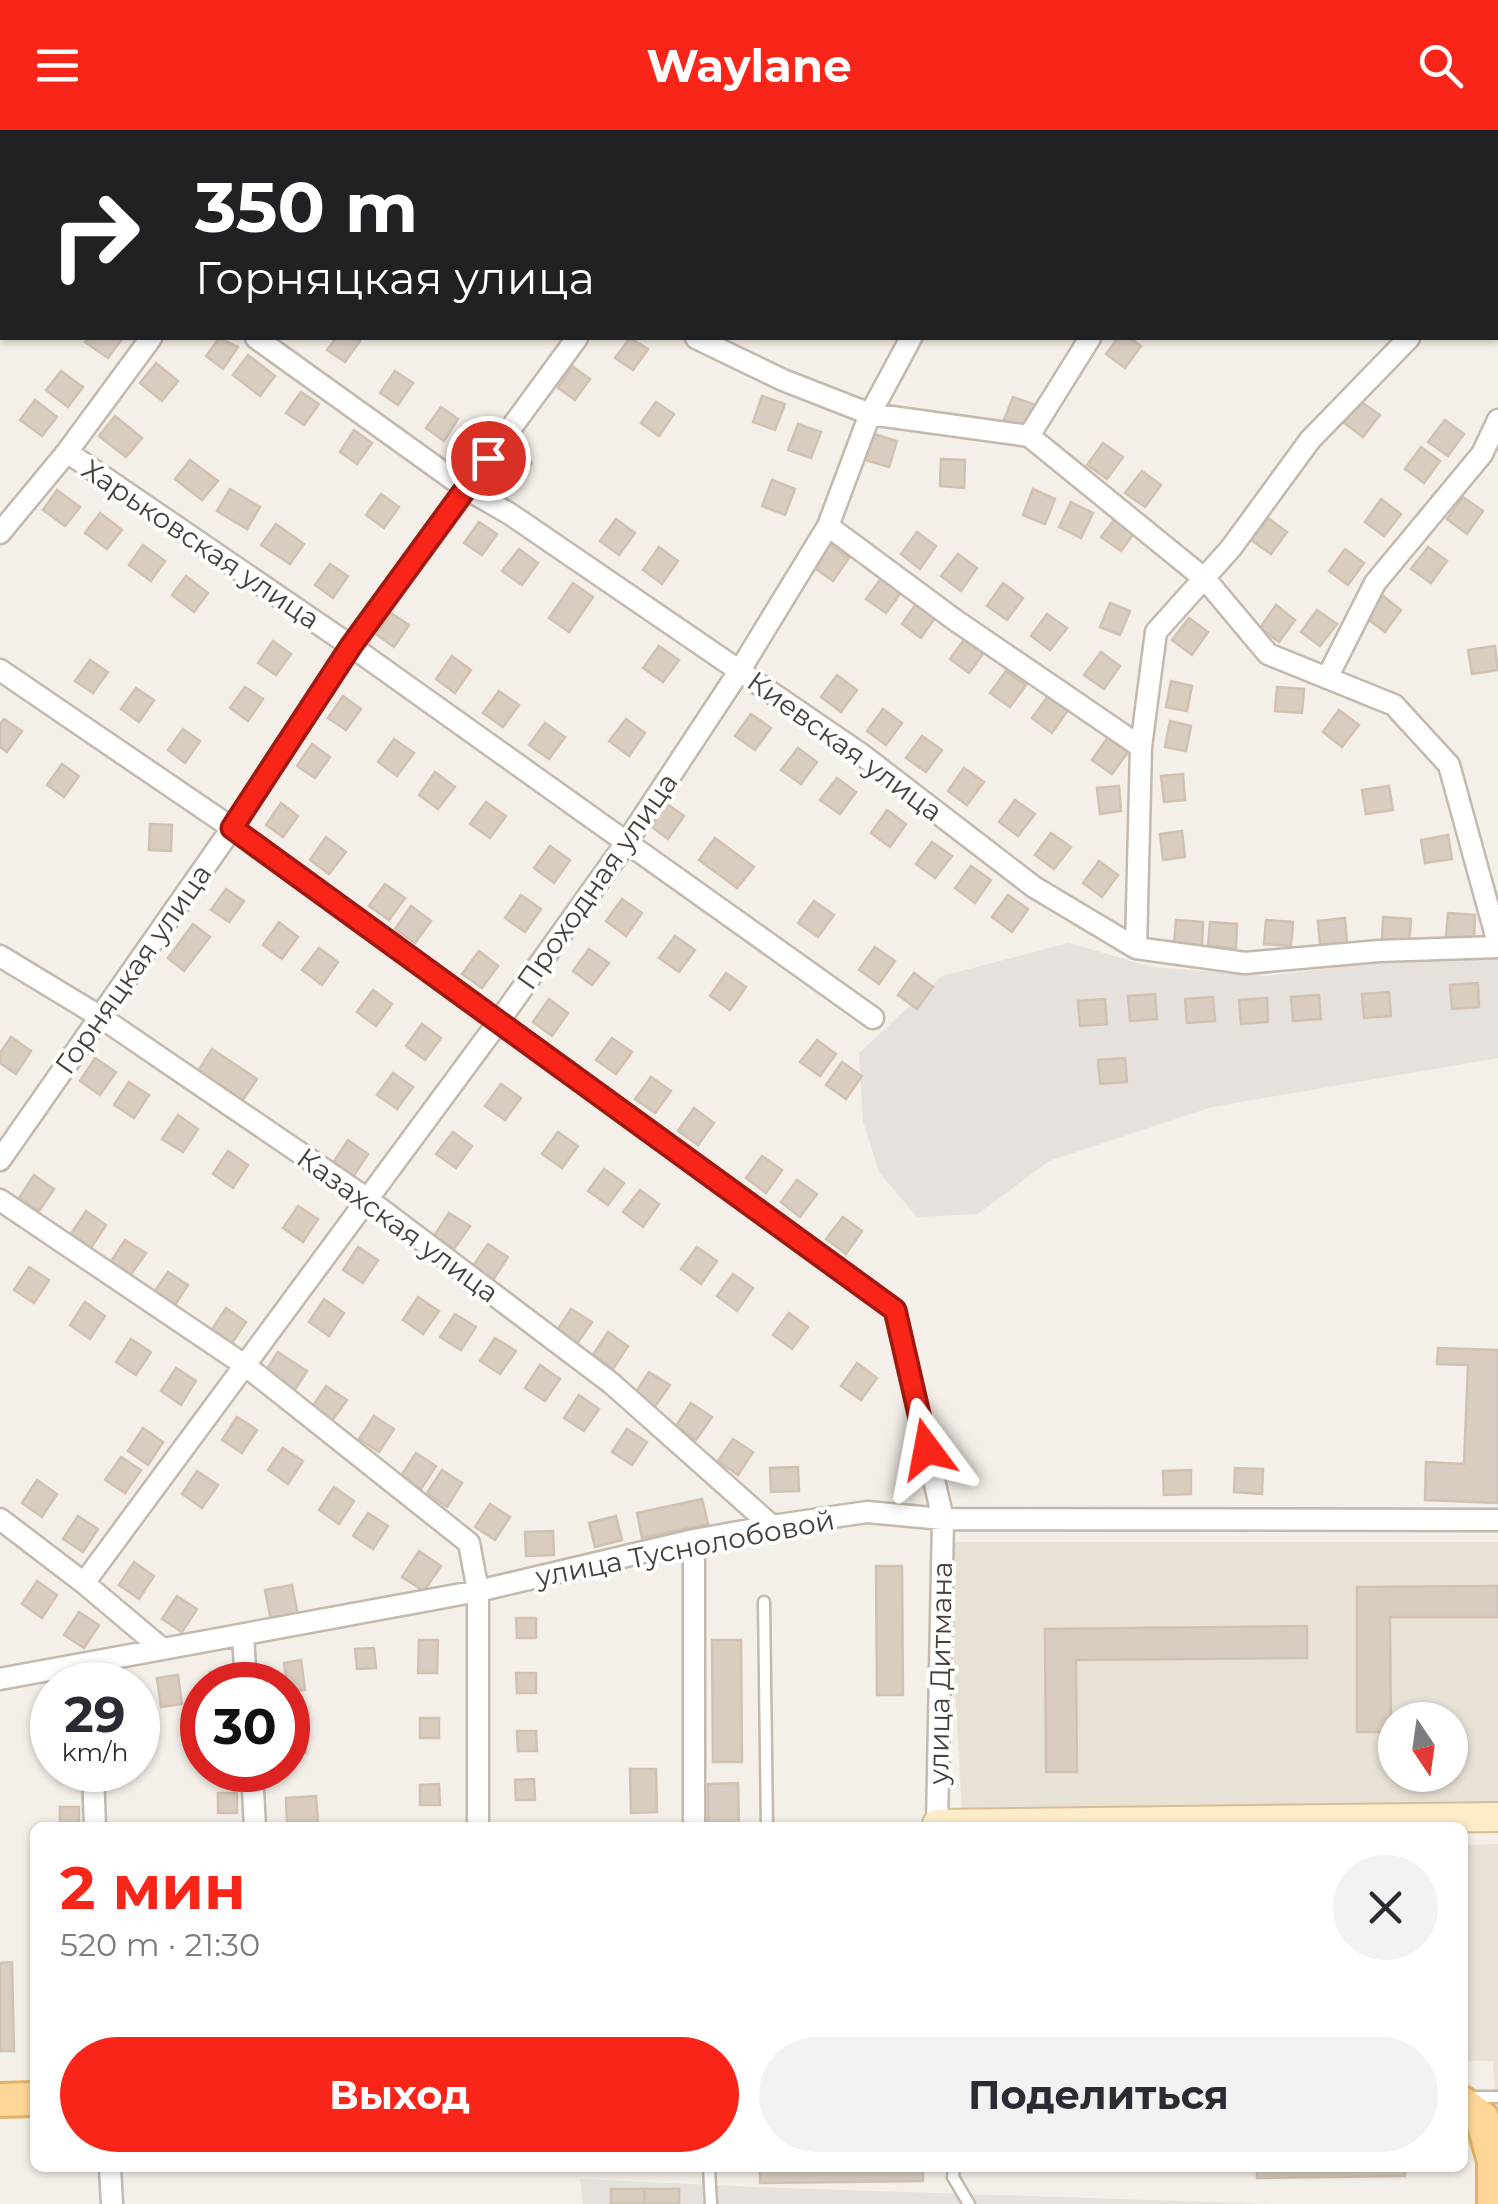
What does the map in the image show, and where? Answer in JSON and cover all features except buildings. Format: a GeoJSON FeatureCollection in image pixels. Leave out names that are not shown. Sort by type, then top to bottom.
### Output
{"type":"FeatureCollection","features":[{"type":"Feature","properties":{"kind":"main road"},"geometry":{"type":"LineString","coordinates":[[0,2100],[30,2099]]}},
{"type":"Feature","properties":{"kind":"main road"},"geometry":{"type":"LineString","coordinates":[[1468,2105],[1482,2118],[1494,2161],[1494,2204]]}},
{"type":"Feature","properties":{"kind":"street"},"geometry":{"type":"LineString","coordinates":[[1,530],[67,452],[150,340]]}},
{"type":"Feature","properties":{"kind":"street","name":"Киевская улица"},"geometry":{"type":"LineString","coordinates":[[259,340],[465,488],[510,514],[860,754],[1034,887],[1136,948],[1245,962],[1498,945]]}},
{"type":"Feature","properties":{"kind":"street","name":"Горняцкая улица"},"geometry":{"type":"LineString","coordinates":[[0,1160],[232,828],[351,646],[576,340]]}},
{"type":"Feature","properties":{"kind":"street"},"geometry":{"type":"LineString","coordinates":[[700,340],[784,380],[870,414],[1028,436],[1206,580],[1268,654],[1394,705],[1449,766],[1498,945]]}},
{"type":"Feature","properties":{"kind":"street","name":"Проходная улица"},"geometry":{"type":"LineString","coordinates":[[84,1583],[626,843],[740,670],[828,526],[870,414],[910,340]]}},
{"type":"Feature","properties":{"kind":"street"},"geometry":{"type":"LineString","coordinates":[[1028,436],[1089,340]]}},
{"type":"Feature","properties":{"kind":"street"},"geometry":{"type":"LineString","coordinates":[[1136,948],[1141,747],[1156,632],[1206,580],[1310,440],[1407,340]]}},
{"type":"Feature","properties":{"kind":"street"},"geometry":{"type":"LineString","coordinates":[[1328,678],[1375,583],[1482,454],[1498,420]]}},
{"type":"Feature","properties":{"kind":"street","name":"Харьковская улица"},"geometry":{"type":"LineString","coordinates":[[67,452],[351,646],[873,1018]]}},
{"type":"Feature","properties":{"kind":"street"},"geometry":{"type":"LineString","coordinates":[[828,526],[955,620],[1141,747]]}},
{"type":"Feature","properties":{"kind":"street","name":"улица Дитмана"},"geometry":{"type":"LineString","coordinates":[[0,670],[232,828],[895,1310],[943,1518],[938,1822]]}},
{"type":"Feature","properties":{"kind":"street","name":"Казахская улица"},"geometry":{"type":"LineString","coordinates":[[0,956],[99,1016],[366,1198],[612,1383],[772,1526]]}},
{"type":"Feature","properties":{"kind":"street"},"geometry":{"type":"LineString","coordinates":[[0,1200],[246,1366],[469,1543],[478,1590],[478,1822]]}},
{"type":"Feature","properties":{"kind":"street","name":"улица Туснолобовой"},"geometry":{"type":"LineString","coordinates":[[88,1662],[478,1590],[694,1540],[868,1512],[943,1518],[1498,1520]]}},
{"type":"Feature","properties":{"kind":"street"},"geometry":{"type":"LineString","coordinates":[[0,1520],[160,1647]]}},
{"type":"Feature","properties":{"kind":"street"},"geometry":{"type":"LineString","coordinates":[[694,1540],[694,1822]]}},
{"type":"Feature","properties":{"kind":"street"},"geometry":{"type":"LineString","coordinates":[[243,1634],[245,1662]]}},
{"type":"Feature","properties":{"kind":"street","name":"улица Туснолобовой"},"geometry":{"type":"LineString","coordinates":[[0,1679],[30,1673]]}},
{"type":"Feature","properties":{"kind":"street"},"geometry":{"type":"LineString","coordinates":[[94,1792],[95,1822]]}},
{"type":"Feature","properties":{"kind":"street"},"geometry":{"type":"LineString","coordinates":[[254,1792],[256,1822]]}},
{"type":"Feature","properties":{"kind":"street"},"geometry":{"type":"LineString","coordinates":[[1187,1822],[1498,1817]]}},
{"type":"Feature","properties":{"kind":"street"},"geometry":{"type":"LineString","coordinates":[[110,2172],[112,2204]]}},
{"type":"Feature","properties":{"kind":"lane"},"geometry":{"type":"LineString","coordinates":[[764,1602],[767,1822]]}},
{"type":"Feature","properties":{"kind":"lane"},"geometry":{"type":"LineString","coordinates":[[1468,2100],[1498,2097]]}},
{"type":"Feature","properties":{"kind":"lane"},"geometry":{"type":"LineString","coordinates":[[709,2172],[711,2204]]}},
{"type":"Feature","properties":{"kind":"lane"},"geometry":{"type":"LineString","coordinates":[[954,2172],[969,2204]]}},
{"type":"Feature","properties":{"kind":"shaded area"},"geometry":{"type":"Polygon","coordinates":[[[1069,943],[1152,967],[1269,976],[1460,951],[1498,952],[1498,1058],[1212,1107],[1049,1161],[978,1214],[917,1217],[879,1172],[863,1121],[859,1053],[942,976],[1069,943]]]}},
{"type":"Feature","properties":{"kind":"shaded area"},"geometry":{"type":"Polygon","coordinates":[[[947,1542],[1498,1542],[1498,1803],[962,1813],[947,1542]]]}},
{"type":"Feature","properties":{"kind":"shaded area"},"geometry":{"type":"Polygon","coordinates":[[[1498,1844],[1498,2137],[1493,2061],[1468,2061],[1468,1845],[1498,1844]]]}},
{"type":"Feature","properties":{"kind":"shaded area"},"geometry":{"type":"Polygon","coordinates":[[[580,2179],[758,2187],[1270,2204],[583,2204],[580,2179]]]}},
{"type":"Feature","properties":{"kind":"route"},"geometry":{"type":"LineString","coordinates":[[488,458],[351,646],[232,828],[895,1310],[927,1449]]}}]}
